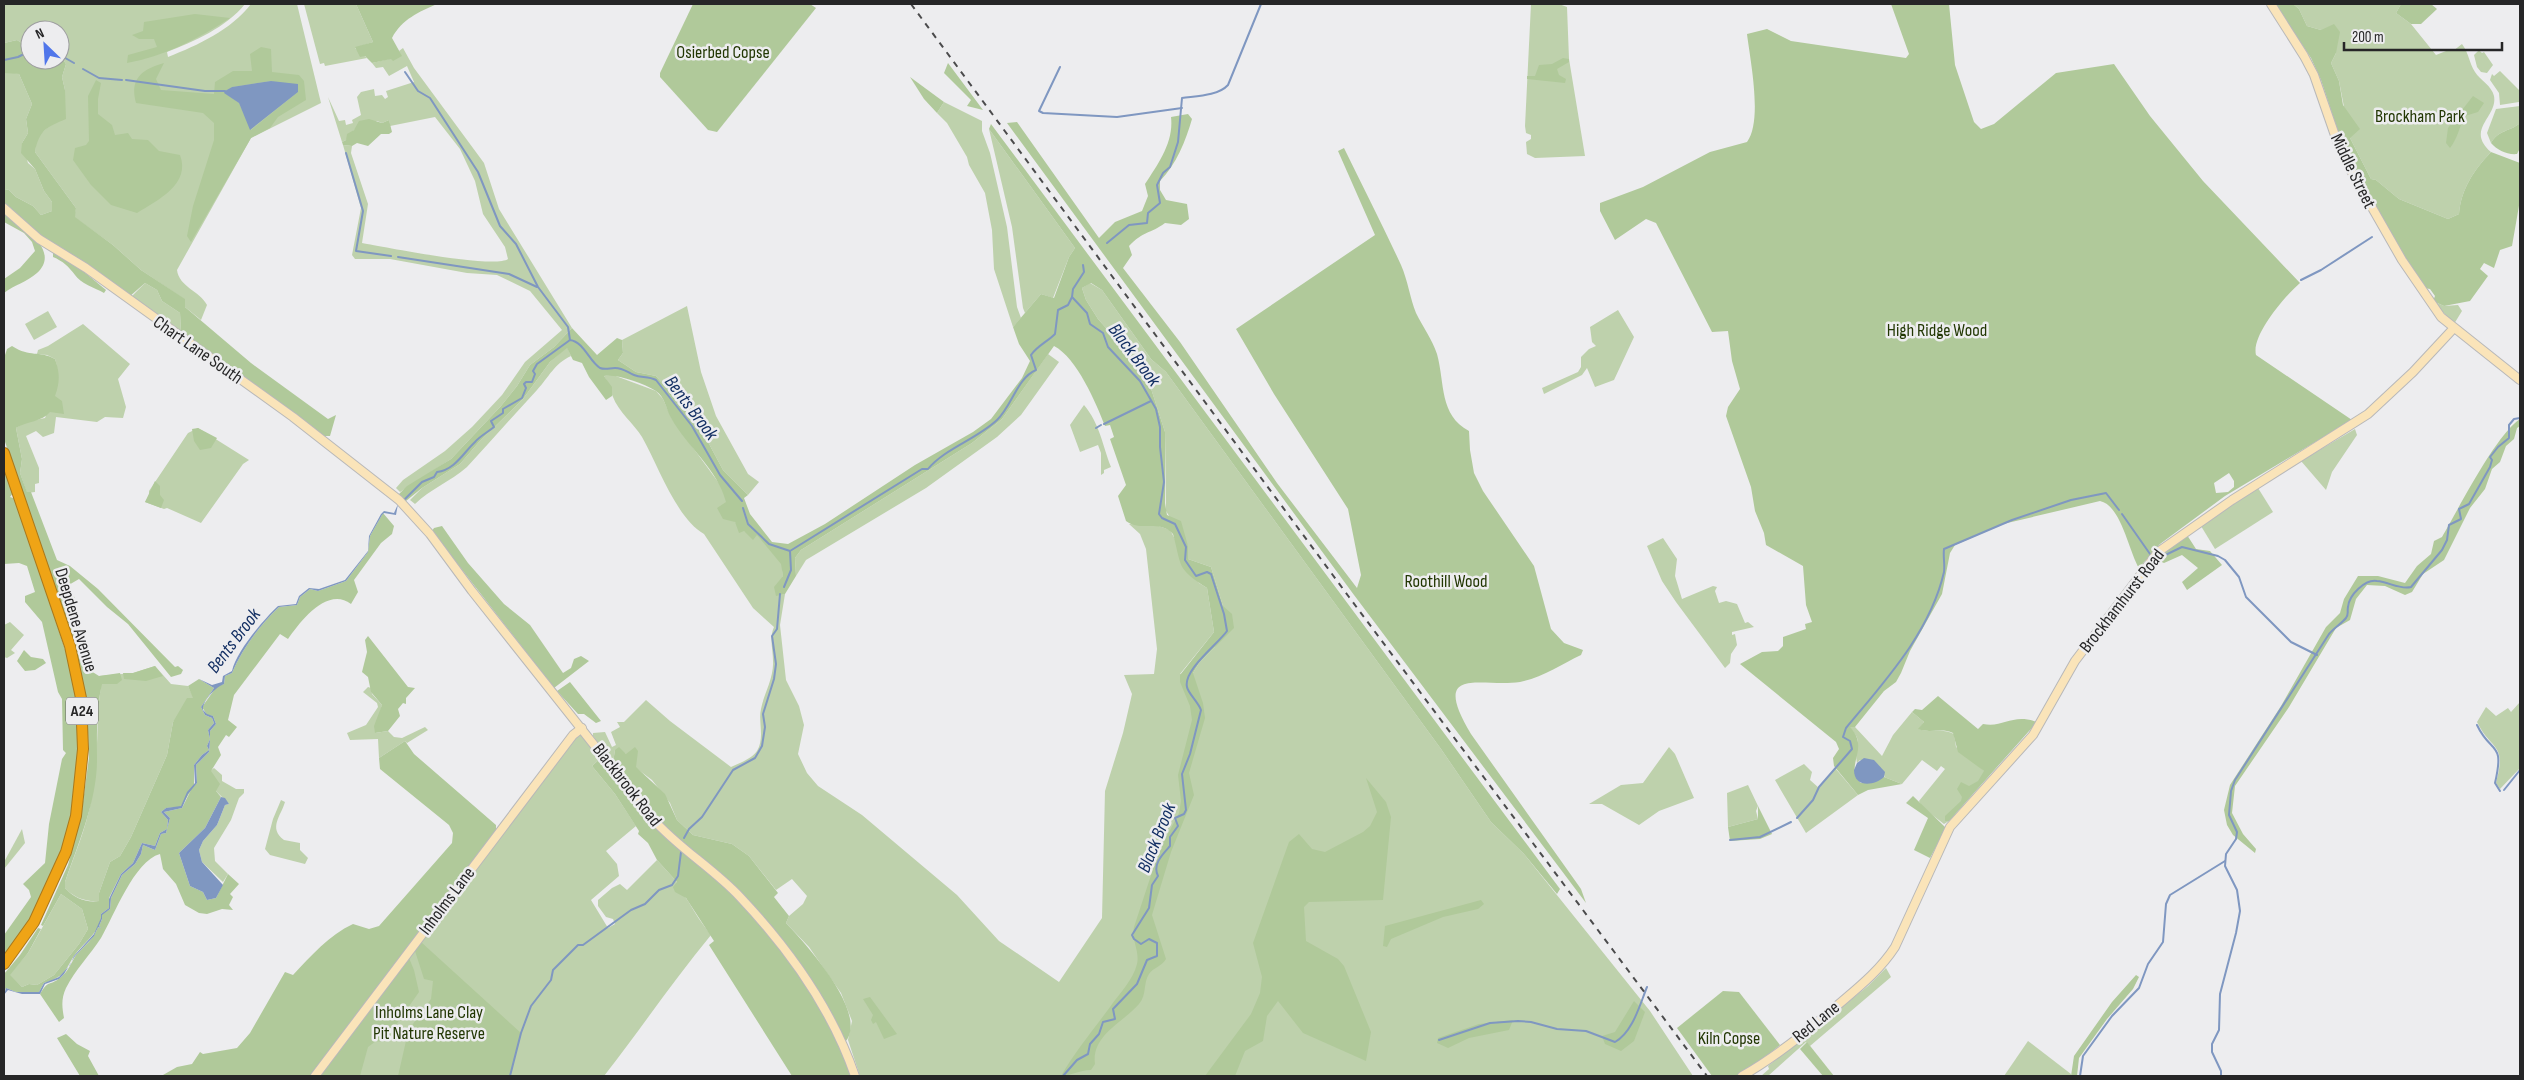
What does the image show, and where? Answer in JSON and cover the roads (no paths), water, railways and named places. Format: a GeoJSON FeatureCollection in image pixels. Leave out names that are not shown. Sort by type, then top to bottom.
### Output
{"type":"FeatureCollection","features":[{"type":"Feature","properties":{"kind":"highway","name":"Deepdene Avenue"},"geometry":{"type":"LineString","coordinates":[[4,453],[70,646],[81,698],[83,749],[76,816],[66,852],[34,922],[4,964]]}},
{"type":"Feature","properties":{"kind":"street","name":"Middle Street"},"geometry":{"type":"LineString","coordinates":[[2270,4],[2311,69],[2339,147],[2376,219],[2441,317],[2453,329],[2520,380]]}},
{"type":"Feature","properties":{"kind":"street","name":"Chart Lane South"},"geometry":{"type":"LineString","coordinates":[[4,208],[38,239],[86,268],[293,417],[392,494]]}},
{"type":"Feature","properties":{"kind":"street","name":"Brockhamhurst Road"},"geometry":{"type":"LineString","coordinates":[[1885,961],[1895,947],[1950,828],[2034,735],[2075,661],[2158,552],[2232,500],[2368,414],[2413,372],[2453,329]]}},
{"type":"Feature","properties":{"kind":"street","name":"Blackbrook Road"},"geometry":{"type":"LineString","coordinates":[[392,494],[402,502],[430,534],[472,591],[666,833],[740,897],[780,945],[826,1010],[845,1048],[854,1076]]}},
{"type":"Feature","properties":{"kind":"street","name":"Inholms Lane"},"geometry":{"type":"LineString","coordinates":[[315,1076],[573,735],[582,728]]}},
{"type":"Feature","properties":{"kind":"street","name":"Red Lane"},"geometry":{"type":"LineString","coordinates":[[1742,1076],[1780,1051],[1814,1025],[1873,976],[1885,961]]}},
{"type":"Feature","properties":{"kind":"water"},"geometry":{"type":"Polygon","coordinates":[[[271,81],[298,84],[298,92],[250,130],[239,103],[224,93],[232,87],[271,81]]]}},
{"type":"Feature","properties":{"kind":"water"},"geometry":{"type":"Polygon","coordinates":[[[398,504],[396,515],[384,513],[382,515],[370,536],[368,552],[346,581],[318,591],[310,589],[300,597],[297,605],[279,607],[258,630],[241,655],[232,673],[225,676],[224,684],[214,691],[203,706],[203,710],[213,716],[216,724],[210,731],[210,739],[208,730],[214,723],[212,718],[205,715],[201,707],[214,688],[199,679],[212,685],[222,682],[223,676],[232,671],[239,655],[251,637],[278,606],[296,604],[299,596],[309,588],[319,589],[345,580],[368,551],[369,536],[381,514],[384,511],[394,513],[398,504]]]}},
{"type":"Feature","properties":{"kind":"water"},"geometry":{"type":"Polygon","coordinates":[[[210,739],[209,752],[196,765],[197,783],[188,794],[182,808],[164,812],[170,818],[166,833],[161,834],[155,850],[143,845],[141,854],[135,864],[122,875],[111,898],[110,909],[102,915],[99,926],[101,928],[98,927],[94,936],[71,962],[94,934],[101,914],[109,908],[109,899],[121,874],[133,863],[142,843],[155,846],[160,833],[167,829],[168,820],[161,812],[166,808],[181,806],[187,792],[195,783],[194,765],[209,750],[207,746],[210,739]]]}},
{"type":"Feature","properties":{"kind":"water"},"geometry":{"type":"Polygon","coordinates":[[[1864,758],[1874,760],[1885,772],[1884,777],[1875,782],[1865,784],[1857,780],[1854,770],[1857,763],[1864,758]]]}},
{"type":"Feature","properties":{"kind":"water"},"geometry":{"type":"Polygon","coordinates":[[[221,797],[225,798],[229,804],[225,805],[217,825],[203,841],[199,850],[202,862],[223,885],[216,898],[207,900],[203,892],[190,886],[179,853],[205,828],[221,797]]]}},
{"type":"Feature","properties":{"kind":"water"},"geometry":{"type":"Polygon","coordinates":[[[69,967],[59,979],[45,984],[40,994],[22,994],[8,990],[4,995],[6,988],[16,992],[39,992],[44,983],[59,977],[69,967]]]}},
{"type":"Feature","properties":{"kind":"waterway"},"geometry":{"type":"LineString","coordinates":[[1107,243],[1129,225],[1147,223],[1148,213],[1160,203],[1157,185],[1163,173],[1170,167],[1178,142],[1182,98],[1213,93],[1224,89],[1228,85],[1261,4]]}},
{"type":"Feature","properties":{"kind":"waterway"},"geometry":{"type":"LineString","coordinates":[[4,60],[20,56]]}},
{"type":"Feature","properties":{"kind":"waterway"},"geometry":{"type":"LineString","coordinates":[[70,61],[74,63]]}},
{"type":"Feature","properties":{"kind":"waterway"},"geometry":{"type":"LineString","coordinates":[[1060,67],[1039,111],[1043,113],[1117,117],[1182,108]]}},
{"type":"Feature","properties":{"kind":"waterway"},"geometry":{"type":"LineString","coordinates":[[83,69],[99,78],[122,80]]}},
{"type":"Feature","properties":{"kind":"waterway"},"geometry":{"type":"LineString","coordinates":[[405,72],[418,91],[430,98],[478,172],[500,226],[516,244],[538,287],[568,327],[570,340]]}},
{"type":"Feature","properties":{"kind":"waterway"},"geometry":{"type":"LineString","coordinates":[[126,80],[205,91],[225,91]]}},
{"type":"Feature","properties":{"kind":"waterway"},"geometry":{"type":"LineString","coordinates":[[346,153],[363,211],[356,251],[391,256]]}},
{"type":"Feature","properties":{"kind":"waterway"},"geometry":{"type":"LineString","coordinates":[[2301,280],[2321,270],[2372,237]]}},
{"type":"Feature","properties":{"kind":"waterway"},"geometry":{"type":"LineString","coordinates":[[398,257],[509,274],[537,287]]}},
{"type":"Feature","properties":{"kind":"waterway"},"geometry":{"type":"LineString","coordinates":[[784,587],[791,570],[790,551],[922,469],[928,469],[943,456],[997,420],[1024,379],[1036,370],[1031,355],[1055,334],[1058,310],[1068,305],[1073,289],[1084,272],[1083,265]]}},
{"type":"Feature","properties":{"kind":"waterway","name":"Black Brook"},"geometry":{"type":"LineString","coordinates":[[1063,1076],[1077,1060],[1088,1054],[1090,1044],[1099,1034],[1103,1022],[1115,1019],[1113,1009],[1137,984],[1147,960],[1157,956],[1157,943],[1149,939],[1141,944],[1132,935],[1149,908],[1152,885],[1158,876],[1157,863],[1170,846],[1170,837],[1178,826],[1175,818],[1184,814],[1186,810],[1182,774],[1190,754],[1201,710],[1187,687],[1187,680],[1196,665],[1227,631],[1224,614],[1211,574],[1207,572],[1196,576],[1185,560],[1186,547],[1175,524],[1162,518],[1159,514],[1164,482],[1160,427],[1156,409],[1140,381],[1108,347],[1103,333],[1090,324],[1087,313],[1072,297]]}},
{"type":"Feature","properties":{"kind":"waterway","name":"Bents Brook"},"geometry":{"type":"LineString","coordinates":[[403,501],[422,482],[434,477],[437,472],[449,468],[459,460],[477,440],[494,427],[491,421],[503,413],[503,409],[522,398],[526,388],[524,384],[532,382],[535,374],[533,371],[537,364],[570,340],[579,344],[600,368],[620,369],[637,376],[656,380],[692,426],[720,475],[742,501]]}},
{"type":"Feature","properties":{"kind":"waterway"},"geometry":{"type":"LineString","coordinates":[[1104,424],[1151,401]]}},
{"type":"Feature","properties":{"kind":"waterway"},"geometry":{"type":"LineString","coordinates":[[2221,1076],[2221,1071],[2212,1052],[2212,1044],[2219,1030],[2220,994],[2240,911],[2237,890],[2225,866],[2226,854],[2236,839],[2237,832],[2229,815],[2231,791],[2235,780],[2329,634],[2347,617],[2349,602],[2354,593],[2363,585],[2372,581],[2407,588],[2411,587],[2442,550],[2447,540],[2449,525],[2461,519],[2459,509],[2469,504],[2490,467],[2492,460],[2490,457],[2509,438],[2509,425],[2514,419],[2520,418]]}},
{"type":"Feature","properties":{"kind":"waterway"},"geometry":{"type":"LineString","coordinates":[[1096,428],[1101,425]]}},
{"type":"Feature","properties":{"kind":"waterway"},"geometry":{"type":"LineString","coordinates":[[1797,818],[1813,800],[1819,787],[1852,749],[1850,741],[1843,737],[1846,728],[1904,656],[1928,616],[1944,572],[1944,549],[2012,520],[2071,500],[2106,493],[2119,510]]}},
{"type":"Feature","properties":{"kind":"waterway","name":"Bents Brook"},"geometry":{"type":"LineString","coordinates":[[743,508],[748,524],[769,544],[790,551]]}},
{"type":"Feature","properties":{"kind":"waterway"},"geometry":{"type":"LineString","coordinates":[[2122,514],[2150,554]]}},
{"type":"Feature","properties":{"kind":"waterway"},"geometry":{"type":"LineString","coordinates":[[2157,559],[2182,547],[2218,556],[2225,560],[2239,577],[2246,597],[2291,642],[2317,655]]}},
{"type":"Feature","properties":{"kind":"waterway"},"geometry":{"type":"LineString","coordinates":[[684,838],[689,829],[702,817],[733,770],[755,758],[762,746],[765,727],[763,714],[774,679],[776,664],[772,636],[777,629],[780,594]]}},
{"type":"Feature","properties":{"kind":"waterway"},"geometry":{"type":"LineString","coordinates":[[2477,725],[2497,754],[2498,769],[2495,783],[2500,791]]}},
{"type":"Feature","properties":{"kind":"waterway"},"geometry":{"type":"LineString","coordinates":[[2504,790],[2520,770]]}},
{"type":"Feature","properties":{"kind":"waterway"},"geometry":{"type":"LineString","coordinates":[[1730,840],[1760,837],[1791,822]]}},
{"type":"Feature","properties":{"kind":"waterway"},"geometry":{"type":"LineString","coordinates":[[510,1076],[521,1033],[531,1006],[551,980],[553,970],[578,945],[583,945],[631,910],[645,904],[659,890],[672,885],[678,876],[681,852]]}},
{"type":"Feature","properties":{"kind":"waterway"},"geometry":{"type":"LineString","coordinates":[[2080,1076],[2083,1056],[2112,1016],[2139,988],[2148,964],[2163,942],[2166,904],[2170,895],[2225,861]]}},
{"type":"Feature","properties":{"kind":"waterway"},"geometry":{"type":"LineString","coordinates":[[1439,1040],[1490,1023],[1518,1021],[1531,1022],[1557,1029],[1586,1031],[1615,1042],[1627,1032],[1639,1009],[1647,987]]}},
{"type":"Feature","properties":{"kind":"railway"},"geometry":{"type":"LineString","coordinates":[[911,4],[1349,597],[1707,1076]]}},
{"type":"Feature","properties":{"kind":"park label","name":"Osierbed Copse"},"geometry":{"type":"Point","coordinates":[723,52]}},
{"type":"Feature","properties":{"kind":"park label","name":"Brockham Park"},"geometry":{"type":"Point","coordinates":[2420,116]}},
{"type":"Feature","properties":{"kind":"park label","name":"High Ridge Wood"},"geometry":{"type":"Point","coordinates":[1937,330]}},
{"type":"Feature","properties":{"kind":"park label","name":"Roothill Wood"},"geometry":{"type":"Point","coordinates":[1446,581]}},
{"type":"Feature","properties":{"kind":"park label","name":"Inholms Lane Clay Pit Nature Reserve"},"geometry":{"type":"Point","coordinates":[429,1022]}},
{"type":"Feature","properties":{"kind":"park label","name":"Kiln Copse"},"geometry":{"type":"Point","coordinates":[1729,1038]}}]}
